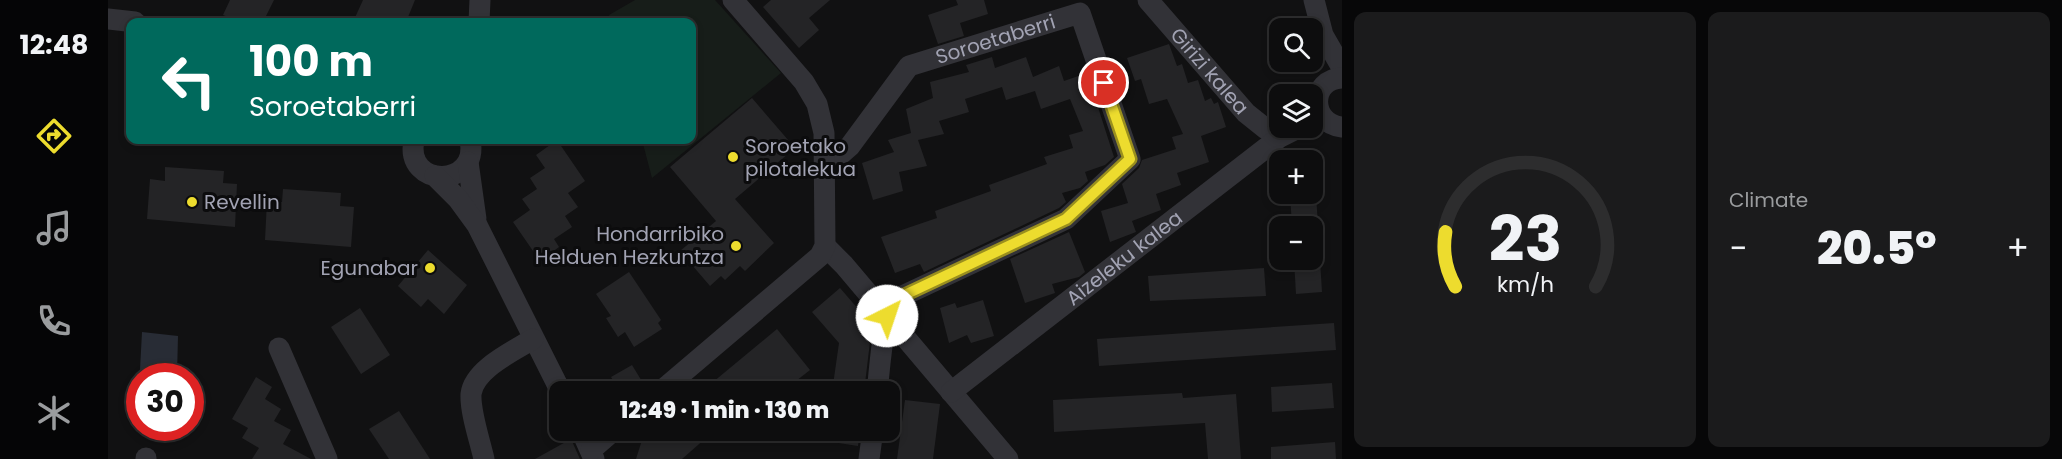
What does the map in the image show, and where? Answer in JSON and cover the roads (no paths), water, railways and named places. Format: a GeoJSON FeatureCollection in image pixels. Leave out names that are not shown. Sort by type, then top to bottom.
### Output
{"type":"FeatureCollection","features":[{"type":"Feature","properties":{"kind":"street"},"geometry":{"type":"LineString","coordinates":[[479,18],[480,0]]}},
{"type":"Feature","properties":{"kind":"street"},"geometry":{"type":"LineString","coordinates":[[673,381],[820,256],[825,246],[824,133],[817,104],[804,82],[733,0]]}},
{"type":"Feature","properties":{"kind":"street","name":"Girizi kalea"},"geometry":{"type":"LineString","coordinates":[[1148,0],[1246,113],[1269,129]]}},
{"type":"Feature","properties":{"kind":"street"},"geometry":{"type":"LineString","coordinates":[[1314,0],[1319,18]]}},
{"type":"Feature","properties":{"kind":"street","name":"Soroetaberri"},"geometry":{"type":"LineString","coordinates":[[825,157],[842,153],[850,146],[909,66],[1080,13],[1130,159],[1066,219],[896,299],[887,316]]}},
{"type":"Feature","properties":{"kind":"street"},"geometry":{"type":"LineString","coordinates":[[108,19],[126,21]]}},
{"type":"Feature","properties":{"kind":"street"},"geometry":{"type":"LineString","coordinates":[[1323,35],[1342,68]]}},
{"type":"Feature","properties":{"kind":"street"},"geometry":{"type":"LineString","coordinates":[[1323,35],[1326,61],[1324,90],[1319,110],[1331,126]]}},
{"type":"Feature","properties":{"kind":"street","name":"Aizeleku kalea"},"geometry":{"type":"LineString","coordinates":[[954,395],[1279,138]]}},
{"type":"Feature","properties":{"kind":"street"},"geometry":{"type":"LineString","coordinates":[[410,144],[418,166],[435,176],[445,177],[453,174],[461,170],[468,162]]}},
{"type":"Feature","properties":{"kind":"street"},"geometry":{"type":"LineString","coordinates":[[470,144],[468,162],[477,225]]}},
{"type":"Feature","properties":{"kind":"street"},"geometry":{"type":"LineString","coordinates":[[435,176],[458,199],[477,225],[555,381]]}},
{"type":"Feature","properties":{"kind":"street"},"geometry":{"type":"LineString","coordinates":[[825,246],[844,265],[1008,459]]}},
{"type":"Feature","properties":{"kind":"street"},"geometry":{"type":"LineString","coordinates":[[879,381],[887,316]]}},
{"type":"Feature","properties":{"kind":"street"},"geometry":{"type":"LineString","coordinates":[[484,459],[471,401],[473,386],[487,369],[533,339]]}},
{"type":"Feature","properties":{"kind":"street"},"geometry":{"type":"LineString","coordinates":[[279,348],[327,459]]}},
{"type":"Feature","properties":{"kind":"street"},"geometry":{"type":"LineString","coordinates":[[593,454],[604,441]]}},
{"type":"Feature","properties":{"kind":"street"},"geometry":{"type":"LineString","coordinates":[[869,459],[871,441]]}},
{"type":"Feature","properties":{"kind":"place","name":"Soroetako pilotalekua"},"geometry":{"type":"Point","coordinates":[733,157]}},
{"type":"Feature","properties":{"kind":"place","name":"Revellin"},"geometry":{"type":"Point","coordinates":[192,202]}},
{"type":"Feature","properties":{"kind":"place","name":"Hondarribiko Helduen Hezkuntza"},"geometry":{"type":"Point","coordinates":[736,246]}},
{"type":"Feature","properties":{"kind":"place","name":"Egunabar"},"geometry":{"type":"Point","coordinates":[430,268]}}]}
